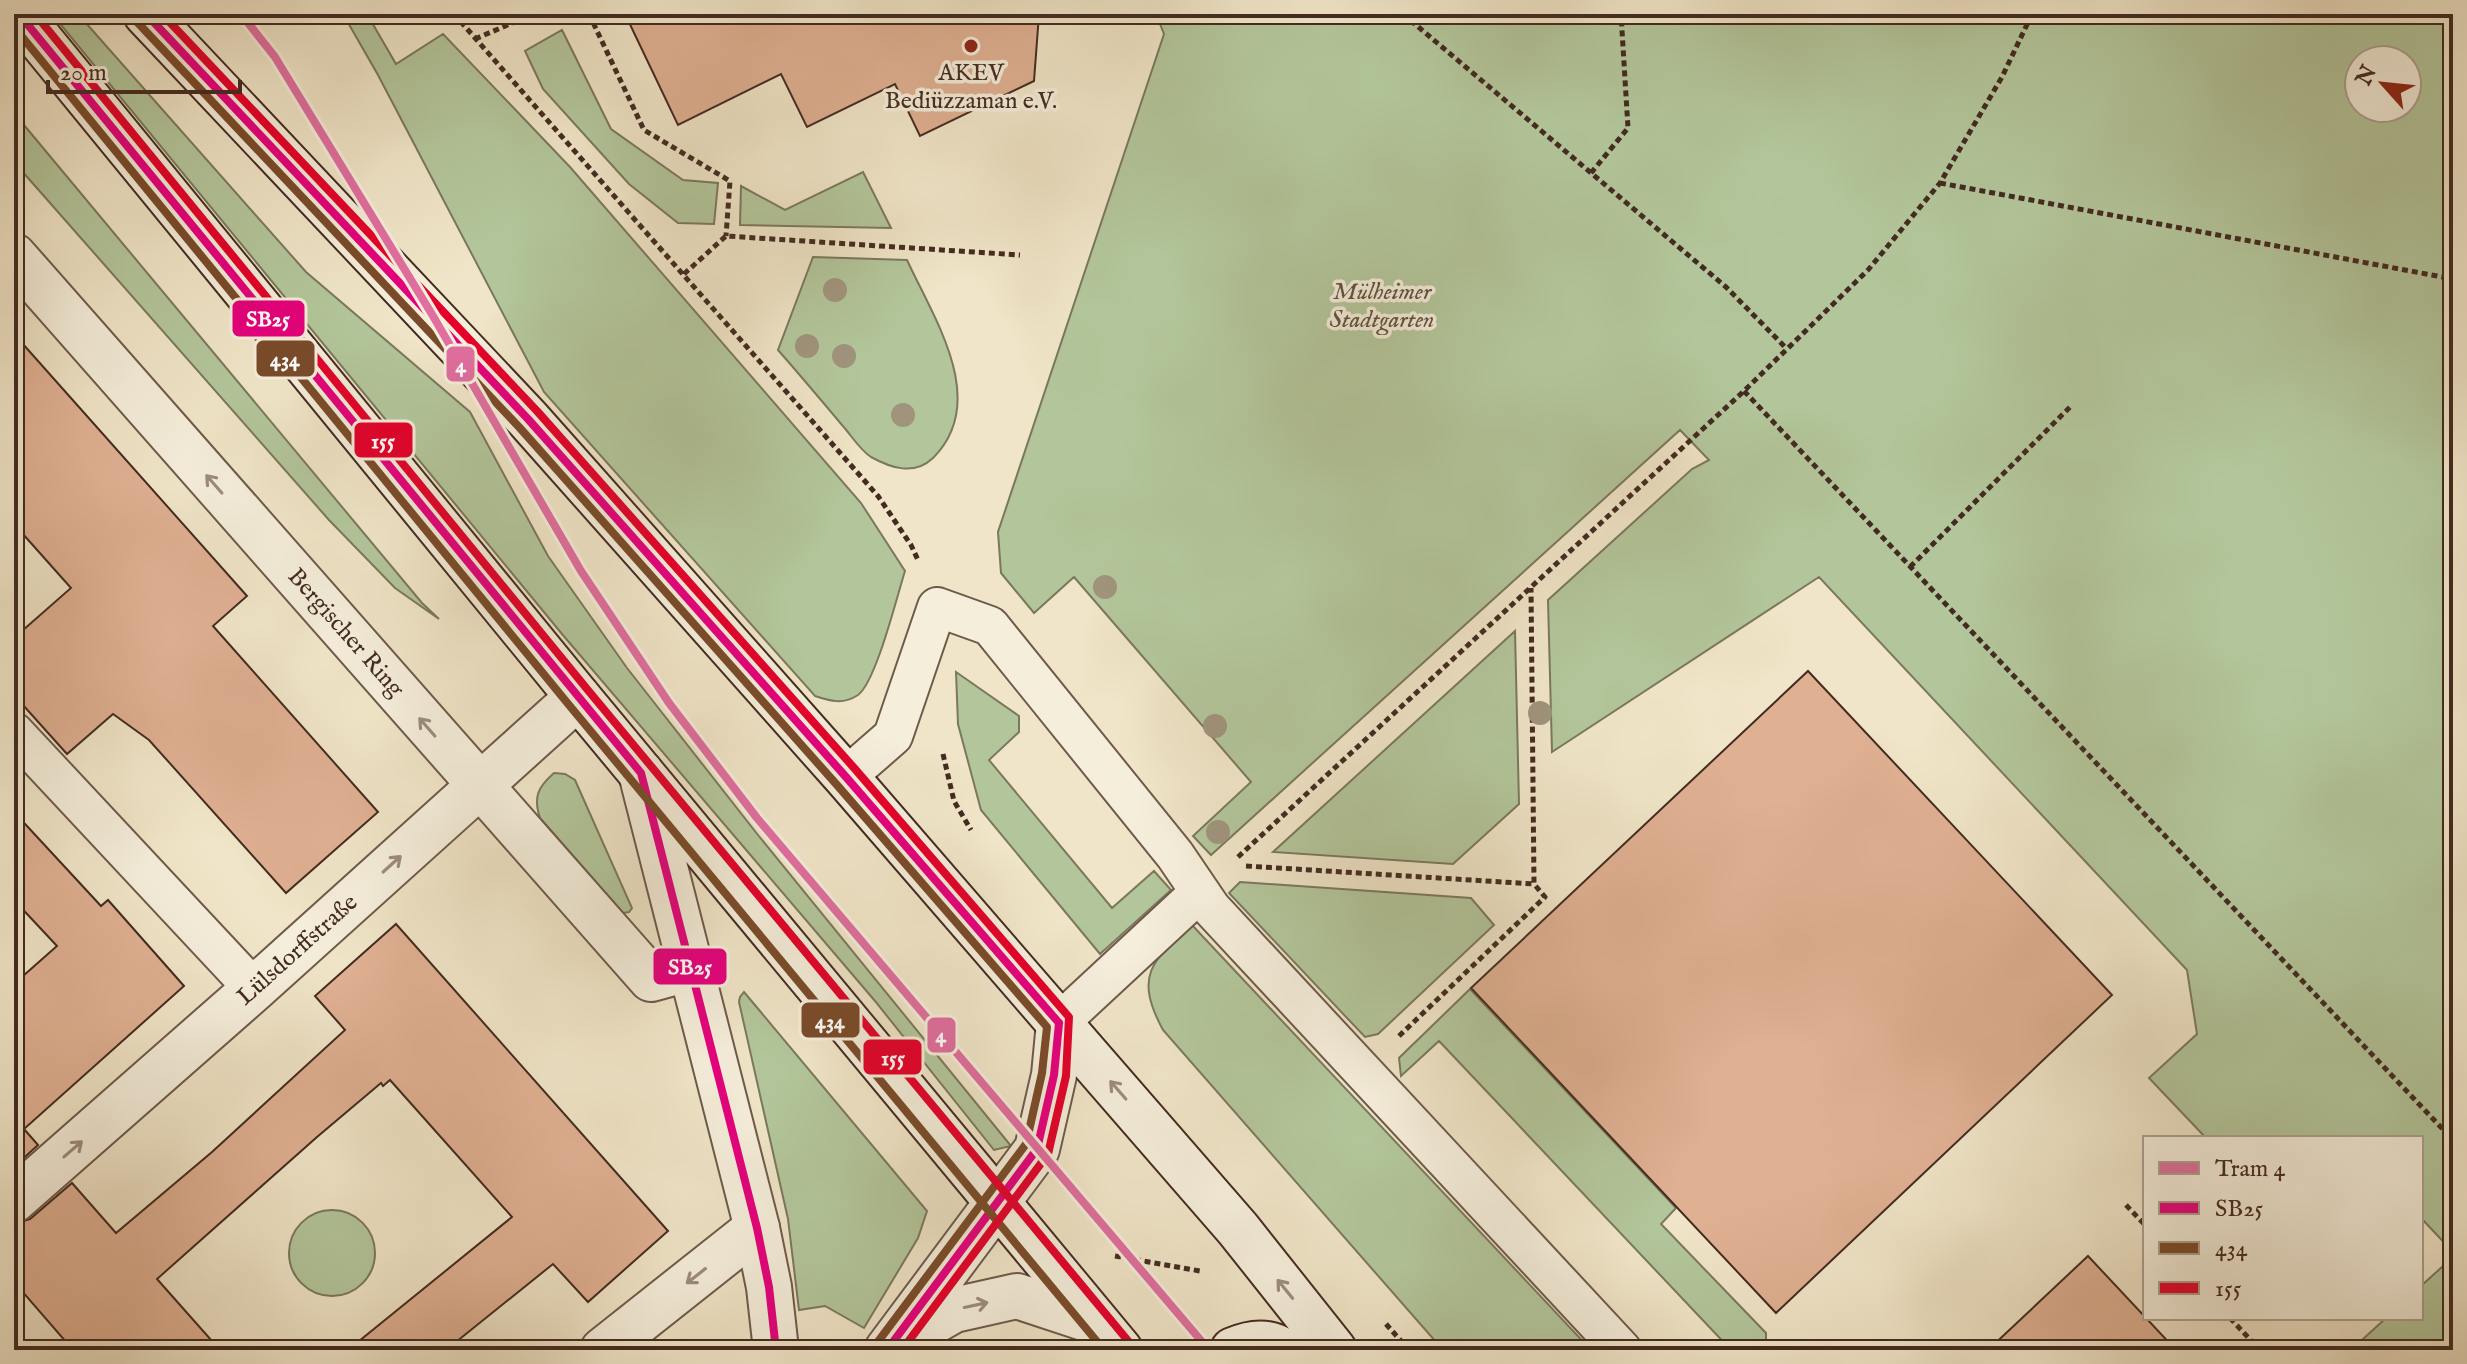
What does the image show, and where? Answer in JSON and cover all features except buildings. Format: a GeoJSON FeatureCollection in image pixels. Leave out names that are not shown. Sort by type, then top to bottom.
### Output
{"type":"FeatureCollection","features":[{"type":"Feature","properties":{"kind":"main road"},"geometry":{"type":"LineString","coordinates":[[19,14],[578,697],[1108,1336]]}},
{"type":"Feature","properties":{"kind":"main road"},"geometry":{"type":"LineString","coordinates":[[146,14],[517,408],[846,777],[1238,1229],[1334,1350]]}},
{"type":"Feature","properties":{"kind":"main road","name":"Bergischer Ring"},"geometry":{"type":"LineString","coordinates":[[14,256],[651,979],[691,968]]}},
{"type":"Feature","properties":{"kind":"main road","name":"Lülsdorffstraße"},"geometry":{"type":"LineString","coordinates":[[14,1200],[578,697]]}},
{"type":"Feature","properties":{"kind":"main road"},"geometry":{"type":"LineString","coordinates":[[641,773],[757,1228],[769,1287],[776,1350]]}},
{"type":"Feature","properties":{"kind":"main road"},"geometry":{"type":"LineString","coordinates":[[888,1349],[1037,1149],[1054,1075],[1059,1023]]}},
{"type":"Feature","properties":{"kind":"main road"},"geometry":{"type":"LineString","coordinates":[[603,1350],[757,1228]]}},
{"type":"Feature","properties":{"kind":"main road"},"geometry":{"type":"LineString","coordinates":[[888,1349],[954,1310],[1017,1296],[1108,1336]]}},
{"type":"Feature","properties":{"kind":"main road"},"geometry":{"type":"LineString","coordinates":[[1233,1350],[1243,1345],[1272,1343],[1282,1350]]}},
{"type":"Feature","properties":{"kind":"lane"},"geometry":{"type":"LineString","coordinates":[[846,777],[893,736],[937,607],[990,626],[1175,855],[1211,908],[1622,1350]]}},
{"type":"Feature","properties":{"kind":"lane"},"geometry":{"type":"LineString","coordinates":[[14,732],[254,989]]}},
{"type":"Feature","properties":{"kind":"lane"},"geometry":{"type":"LineString","coordinates":[[1059,1023],[1200,892]]}},
{"type":"Feature","properties":{"kind":"path"},"geometry":{"type":"LineString","coordinates":[[454,14],[878,496],[911,545],[937,607]]}},
{"type":"Feature","properties":{"kind":"path"},"geometry":{"type":"LineString","coordinates":[[475,39],[533,14]]}},
{"type":"Feature","properties":{"kind":"path"},"geometry":{"type":"LineString","coordinates":[[589,14],[644,130],[730,181],[726,236],[684,274]]}},
{"type":"Feature","properties":{"kind":"path"},"geometry":{"type":"LineString","coordinates":[[1403,14],[1726,287],[1787,349]]}},
{"type":"Feature","properties":{"kind":"path"},"geometry":{"type":"LineString","coordinates":[[1591,173],[1628,128],[1621,14]]}},
{"type":"Feature","properties":{"kind":"path"},"geometry":{"type":"LineString","coordinates":[[1200,892],[1744,391],[1868,270],[1940,183],[2002,77],[2032,14]]}},
{"type":"Feature","properties":{"kind":"path"},"geometry":{"type":"LineString","coordinates":[[1940,183],[2453,279]]}},
{"type":"Feature","properties":{"kind":"path"},"geometry":{"type":"LineString","coordinates":[[726,236],[1020,255]]}},
{"type":"Feature","properties":{"kind":"path"},"geometry":{"type":"LineString","coordinates":[[1744,391],[2453,1140]]}},
{"type":"Feature","properties":{"kind":"path"},"geometry":{"type":"LineString","coordinates":[[1910,567],[2071,406]]}},
{"type":"Feature","properties":{"kind":"path"},"geometry":{"type":"LineString","coordinates":[[1361,1072],[1545,897],[1534,884],[1531,587]]}},
{"type":"Feature","properties":{"kind":"path"},"geometry":{"type":"LineString","coordinates":[[941,746],[954,801],[977,841]]}},
{"type":"Feature","properties":{"kind":"path"},"geometry":{"type":"LineString","coordinates":[[1229,865],[1534,884]]}},
{"type":"Feature","properties":{"kind":"path"},"geometry":{"type":"LineString","coordinates":[[2126,1205],[2143,1223]]}},
{"type":"Feature","properties":{"kind":"path"},"geometry":{"type":"LineString","coordinates":[[1103,1254],[1203,1271]]}},
{"type":"Feature","properties":{"kind":"path"},"geometry":{"type":"LineString","coordinates":[[2232,1320],[2260,1350]]}},
{"type":"Feature","properties":{"kind":"green space"},"geometry":{"type":"Polygon","coordinates":[[[52,14],[78,14],[306,272],[470,412],[548,556],[627,668],[758,835],[1011,1146],[994,1150],[875,1001],[562,634],[52,14]]]}},
{"type":"Feature","properties":{"kind":"green space"},"geometry":{"type":"Polygon","coordinates":[[[343,14],[367,14],[396,64],[443,34],[570,167],[861,503],[905,571],[879,657],[858,695],[842,701],[815,696],[544,392],[343,14]]]}},
{"type":"Feature","properties":{"kind":"green space","name":"Mülheimer Stadtgarten"},"geometry":{"type":"Polygon","coordinates":[[[1156,14],[2453,14],[2453,1252],[2423,1220],[2423,1136],[2204,1136],[2149,1078],[2197,1034],[2187,970],[1819,577],[1552,752],[1548,600],[1692,469],[1709,460],[1680,430],[1211,855],[1193,836],[1251,782],[1074,577],[1034,613],[1001,573],[998,532],[1164,34],[1156,14]]]}},
{"type":"Feature","properties":{"kind":"green space"},"geometry":{"type":"Polygon","coordinates":[[[562,30],[611,129],[683,180],[718,183],[714,224],[678,223],[629,184],[543,89],[525,51],[562,30]]]}},
{"type":"Feature","properties":{"kind":"green space"},"geometry":{"type":"Polygon","coordinates":[[[14,113],[422,603],[439,619],[395,588],[329,520],[14,162],[14,113]]]}},
{"type":"Feature","properties":{"kind":"green space"},"geometry":{"type":"Polygon","coordinates":[[[863,172],[891,228],[740,225],[741,186],[785,210],[863,172]]]}},
{"type":"Feature","properties":{"kind":"green space"},"geometry":{"type":"Polygon","coordinates":[[[813,257],[907,260],[942,334],[952,360],[957,386],[957,411],[949,436],[926,464],[902,468],[867,454],[778,350],[813,257]]]}},
{"type":"Feature","properties":{"kind":"green space"},"geometry":{"type":"Polygon","coordinates":[[[1515,631],[1519,804],[1453,864],[1273,852],[1515,631]]]}},
{"type":"Feature","properties":{"kind":"green space"},"geometry":{"type":"Polygon","coordinates":[[[956,672],[1019,716],[1019,732],[989,760],[1112,908],[1154,871],[1171,890],[1100,954],[981,810],[958,724],[956,672]]]}},
{"type":"Feature","properties":{"kind":"green space"},"geometry":{"type":"Polygon","coordinates":[[[554,773],[565,774],[575,780],[632,908],[629,912],[623,913],[540,818],[538,793],[554,773]]]}},
{"type":"Feature","properties":{"kind":"green space"},"geometry":{"type":"Polygon","coordinates":[[[1240,882],[1471,898],[1494,925],[1378,1034],[1365,1037],[1229,893],[1240,882]]]}},
{"type":"Feature","properties":{"kind":"green space"},"geometry":{"type":"Polygon","coordinates":[[[1192,925],[1591,1350],[1443,1350],[1163,1030],[1150,996],[1151,971],[1166,949],[1192,925]]]}},
{"type":"Feature","properties":{"kind":"green space"},"geometry":{"type":"Polygon","coordinates":[[[1470,989],[1676,1208],[1661,1224],[1766,1333],[1766,1345],[1760,1350],[1731,1350],[1439,1041],[1401,1076],[1399,1058],[1470,989]]]}},
{"type":"Feature","properties":{"kind":"green space"},"geometry":{"type":"Polygon","coordinates":[[[744,992],[927,1211],[918,1238],[864,1328],[825,1306],[799,1310],[788,1219],[739,1002],[744,992]]]}},
{"type":"Feature","properties":{"kind":"green space"},"geometry":{"type":"Polygon","coordinates":[[[332,1210],[348,1214],[362,1223],[371,1237],[375,1253],[371,1269],[362,1283],[348,1292],[332,1296],[316,1292],[302,1283],[293,1269],[289,1253],[293,1237],[302,1223],[316,1214],[332,1210]]]}},
{"type":"Feature","properties":{"kind":"green space"},"geometry":{"type":"Polygon","coordinates":[[[2453,1257],[2453,1350],[2351,1350],[2384,1320],[2423,1320],[2423,1284],[2453,1257]]]}},
{"type":"Feature","properties":{"kind":"tram line","name":"4"},"geometry":{"type":"LineString","coordinates":[[241,14],[275,57],[433,316],[581,571],[669,703],[757,818],[1209,1350]]}},
{"type":"Feature","properties":{"kind":"transit line","name":"SB25"},"geometry":{"type":"LineString","coordinates":[[19,14],[641,773],[757,1228],[769,1287],[776,1350]]}},
{"type":"Feature","properties":{"kind":"transit line","name":"155"},"geometry":{"type":"LineString","coordinates":[[35,14],[587,689],[1129,1342]]}},
{"type":"Feature","properties":{"kind":"transit line","name":"SB25"},"geometry":{"type":"LineString","coordinates":[[146,14],[528,419],[846,777],[1059,1023]]}},
{"type":"Feature","properties":{"kind":"transit line","name":"155"},"geometry":{"type":"LineString","coordinates":[[162,14],[537,411],[855,769],[1069,1017],[1066,1076],[1048,1154],[902,1350]]}},
{"type":"Feature","properties":{"kind":"transit line","name":"434"},"geometry":{"type":"LineString","coordinates":[[137,22],[519,427],[1047,1027],[1042,1073],[1026,1144],[877,1343]]}},
{"type":"Feature","properties":{"kind":"transit line","name":"434"},"geometry":{"type":"LineString","coordinates":[[14,27],[569,705],[1104,1350]]}},
{"type":"Feature","properties":{"kind":"transit line","name":"SB25"},"geometry":{"type":"LineString","coordinates":[[887,1350],[1037,1149],[1054,1075],[1059,1023]]}},
{"type":"Feature","properties":{"kind":"place","name":"AKEV Bediüzzaman e.V."},"geometry":{"type":"Point","coordinates":[971,46]}}]}
